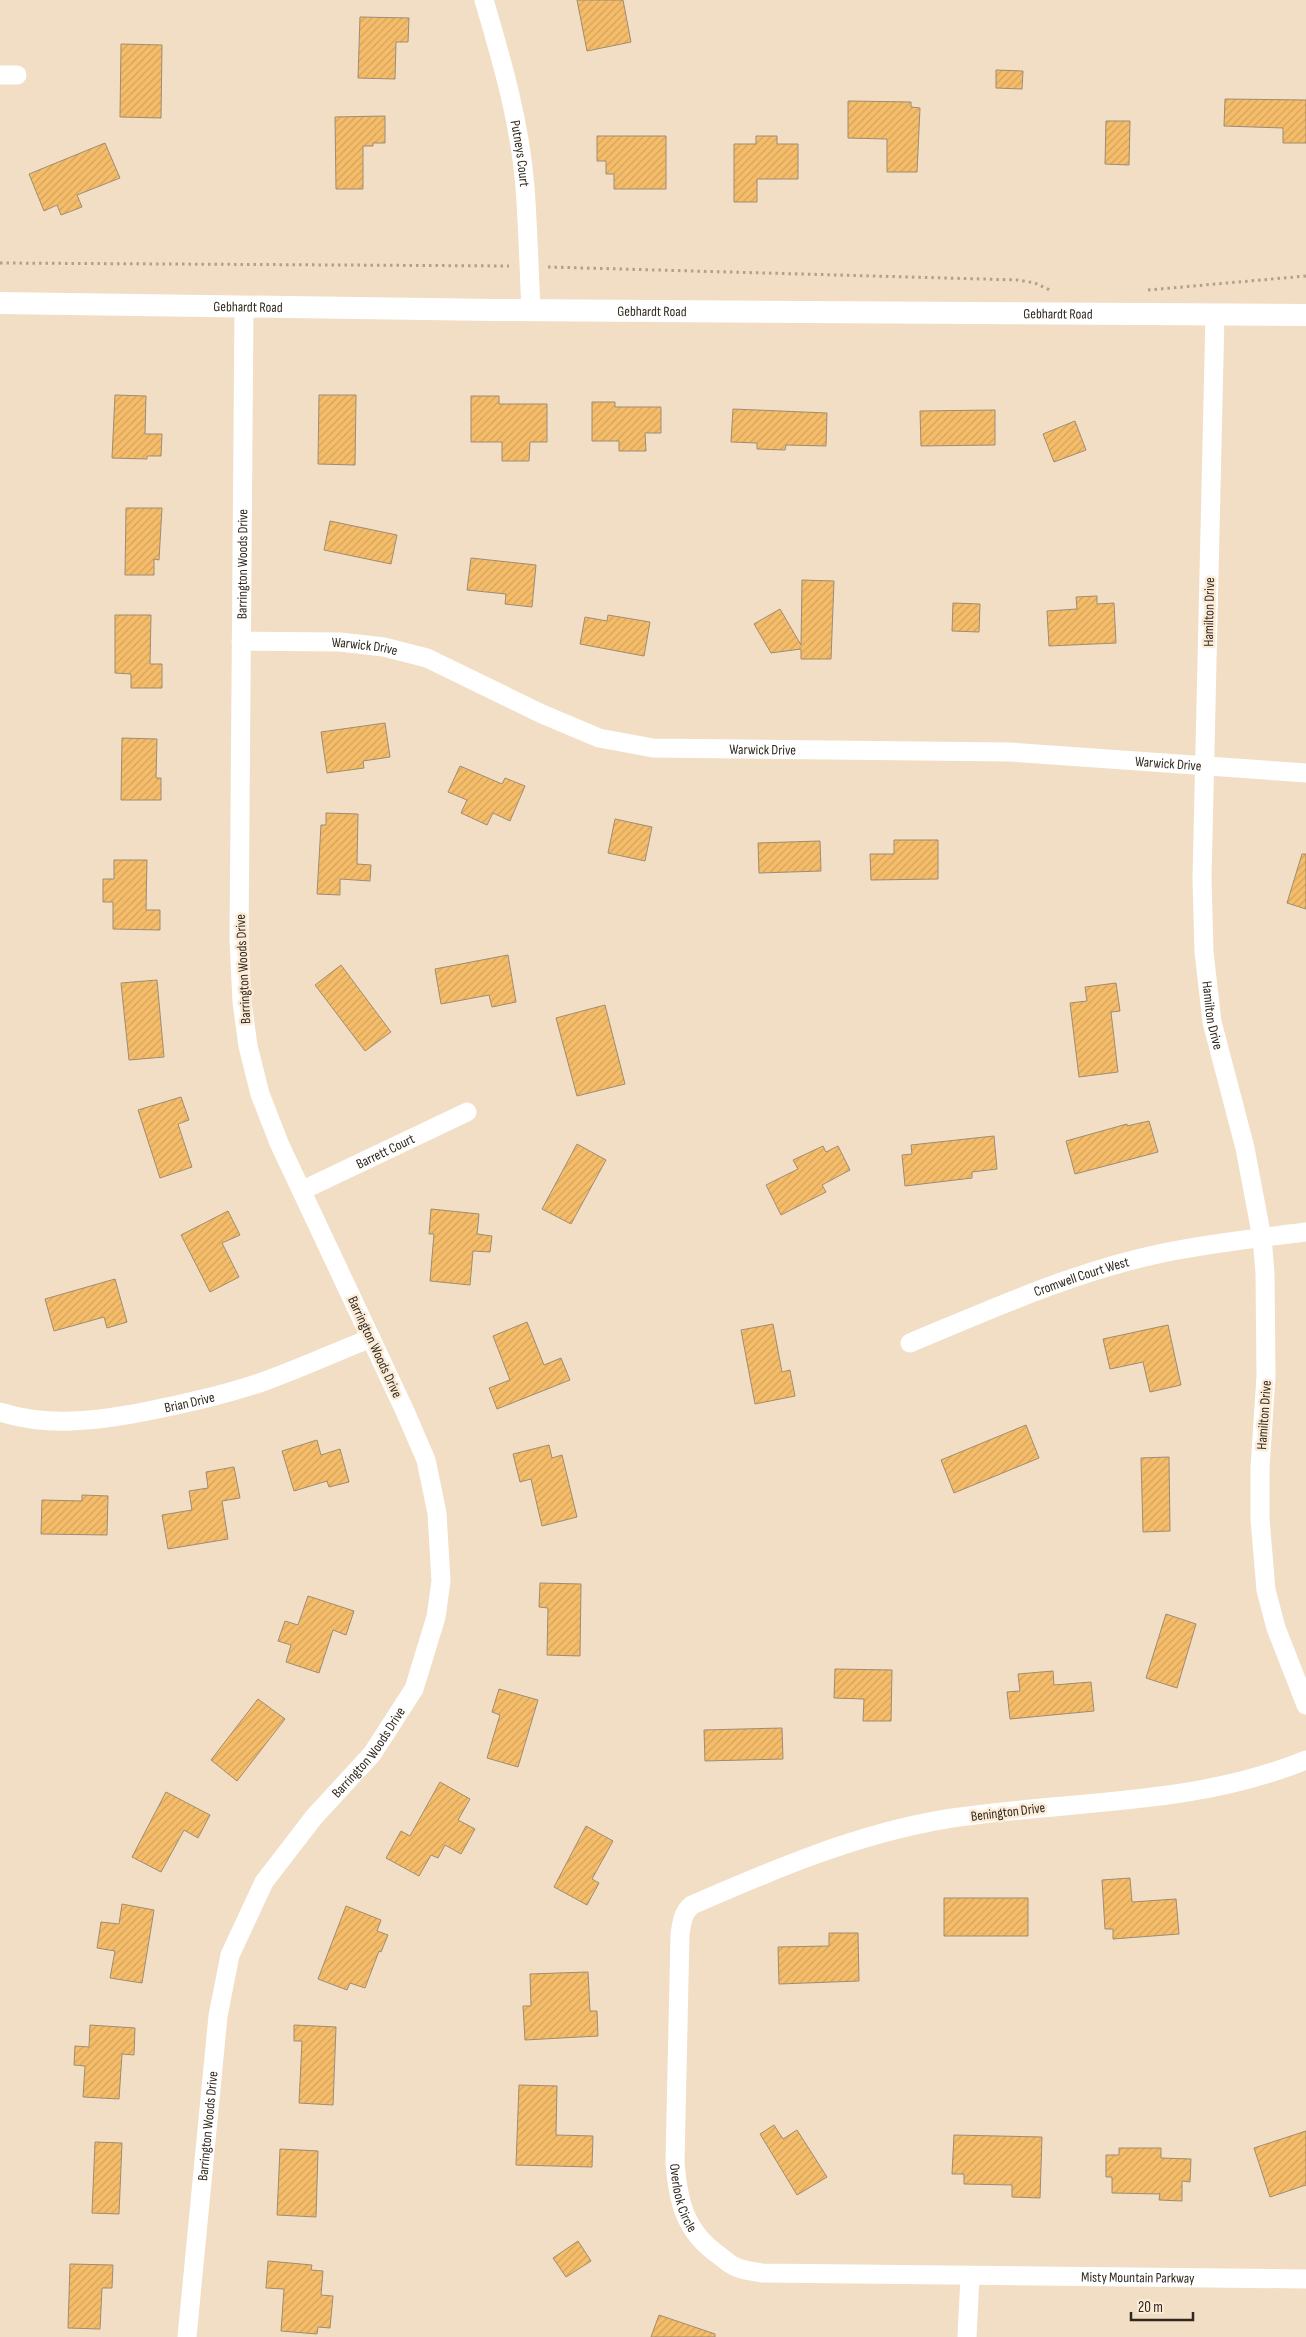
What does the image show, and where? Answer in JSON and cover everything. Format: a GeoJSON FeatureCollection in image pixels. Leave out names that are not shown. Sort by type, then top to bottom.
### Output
{"type":"FeatureCollection","features":[{"type":"Feature","properties":{"kind":"street","name":"Putneys Court"},"geometry":{"type":"LineString","coordinates":[[484,0],[504,67],[517,127],[525,186],[531,310]]}},
{"type":"Feature","properties":{"kind":"street","name":"Gebhardt Road"},"geometry":{"type":"LineString","coordinates":[[0,303],[1072,315],[1306,315]]}},
{"type":"Feature","properties":{"kind":"street","name":"Barrington Woods Drive"},"geometry":{"type":"LineString","coordinates":[[187,2337],[218,2016],[230,1955],[264,1882],[314,1818],[372,1754],[414,1688],[436,1617],[441,1581],[441,1552],[437,1513],[426,1460],[303,1190],[279,1143],[260,1094],[248,1046],[242,1002],[239,940],[244,306]]}},
{"type":"Feature","properties":{"kind":"street","name":"Hamilton Drive"},"geometry":{"type":"LineString","coordinates":[[1215,314],[1202,879],[1204,952],[1212,1022],[1245,1148],[1262,1238],[1267,1334],[1260,1468],[1262,1552],[1266,1590],[1276,1628],[1306,1706]]}},
{"type":"Feature","properties":{"kind":"street","name":"Warwick Drive"},"geometry":{"type":"LineString","coordinates":[[241,641],[340,642],[384,647],[410,653],[427,658],[542,714],[599,738],[653,748],[1010,752],[1306,773]]}},
{"type":"Feature","properties":{"kind":"street","name":"Barrett Court"},"geometry":{"type":"LineString","coordinates":[[303,1190],[467,1112]]}},
{"type":"Feature","properties":{"kind":"street","name":"Cromwell Court West"},"geometry":{"type":"LineString","coordinates":[[910,1343],[1020,1298],[1096,1271],[1163,1253],[1306,1232]]}},
{"type":"Feature","properties":{"kind":"street","name":"Brian Drive"},"geometry":{"type":"LineString","coordinates":[[0,1412],[38,1420],[69,1422],[98,1420],[170,1407],[264,1381],[371,1338]]}},
{"type":"Feature","properties":{"kind":"street","name":"Benington Drive"},"geometry":{"type":"LineString","coordinates":[[718,1894],[838,1845],[892,1829],[946,1819],[1030,1808],[1185,1793],[1237,1782],[1306,1760]]}},
{"type":"Feature","properties":{"kind":"street","name":"Overlook Circle"},"geometry":{"type":"LineString","coordinates":[[718,1894],[687,1909],[682,1917],[680,1934],[675,2162],[677,2189],[681,2205],[694,2233],[712,2251],[735,2267],[762,2273],[970,2276]]}},
{"type":"Feature","properties":{"kind":"street","name":"Misty Mountain Parkway"},"geometry":{"type":"LineString","coordinates":[[970,2276],[1306,2279]]}},
{"type":"Feature","properties":{"kind":"street"},"geometry":{"type":"LineString","coordinates":[[967,2337],[970,2276]]}},
{"type":"Feature","properties":{"kind":"path"},"geometry":{"type":"LineString","coordinates":[[0,263],[529,266],[1018,280],[1036,283],[1055,292]]}},
{"type":"Feature","properties":{"kind":"path"},"geometry":{"type":"LineString","coordinates":[[1142,291],[1306,276]]}},
{"type":"Feature","properties":{"kind":"building"},"geometry":{"type":"Polygon","coordinates":[[[577,0],[623,0],[631,42],[587,51],[577,0]]]}},
{"type":"Feature","properties":{"kind":"building"},"geometry":{"type":"Polygon","coordinates":[[[360,17],[409,18],[408,42],[396,42],[395,79],[358,78],[360,17]]]}},
{"type":"Feature","properties":{"kind":"building"},"geometry":{"type":"Polygon","coordinates":[[[121,44],[162,45],[161,118],[120,117],[121,44]]]}},
{"type":"Feature","properties":{"kind":"building"},"geometry":{"type":"Polygon","coordinates":[[[996,70],[1023,71],[1022,89],[996,88],[996,70]]]}},
{"type":"Feature","properties":{"kind":"building"},"geometry":{"type":"Polygon","coordinates":[[[1225,99],[1306,100],[1306,143],[1283,143],[1283,128],[1224,126],[1225,99]]]}},
{"type":"Feature","properties":{"kind":"building"},"geometry":{"type":"Polygon","coordinates":[[[848,101],[911,102],[911,107],[920,108],[917,172],[887,172],[887,139],[848,138],[848,101]]]}},
{"type":"Feature","properties":{"kind":"building"},"geometry":{"type":"Polygon","coordinates":[[[385,116],[385,143],[373,143],[373,146],[363,146],[363,189],[336,189],[335,117],[385,116]]]}},
{"type":"Feature","properties":{"kind":"building"},"geometry":{"type":"Polygon","coordinates":[[[1106,121],[1130,121],[1129,165],[1105,164],[1106,121]]]}},
{"type":"Feature","properties":{"kind":"building"},"geometry":{"type":"Polygon","coordinates":[[[597,136],[666,136],[666,189],[614,189],[614,174],[606,174],[606,161],[597,161],[597,136]]]}},
{"type":"Feature","properties":{"kind":"building"},"geometry":{"type":"Polygon","coordinates":[[[756,136],[777,136],[777,144],[798,144],[798,179],[757,179],[757,202],[734,202],[734,144],[756,144],[756,136]]]}},
{"type":"Feature","properties":{"kind":"building"},"geometry":{"type":"Polygon","coordinates":[[[105,143],[120,178],[77,195],[82,207],[61,215],[57,205],[44,211],[29,174],[105,143]]]}},
{"type":"Feature","properties":{"kind":"building"},"geometry":{"type":"Polygon","coordinates":[[[115,395],[146,396],[145,434],[162,434],[161,456],[147,456],[147,459],[112,458],[115,395]]]}},
{"type":"Feature","properties":{"kind":"building"},"geometry":{"type":"Polygon","coordinates":[[[319,395],[356,395],[355,465],[318,464],[319,395]]]}},
{"type":"Feature","properties":{"kind":"building"},"geometry":{"type":"Polygon","coordinates":[[[471,396],[499,396],[499,404],[547,404],[547,442],[530,442],[529,461],[502,461],[502,442],[471,442],[471,396]]]}},
{"type":"Feature","properties":{"kind":"building"},"geometry":{"type":"Polygon","coordinates":[[[592,402],[615,402],[615,407],[661,407],[661,433],[645,433],[646,451],[619,451],[619,441],[592,441],[592,402]]]}},
{"type":"Feature","properties":{"kind":"building"},"geometry":{"type":"Polygon","coordinates":[[[733,409],[827,413],[826,446],[786,445],[785,450],[757,449],[757,443],[731,442],[733,409]]]}},
{"type":"Feature","properties":{"kind":"building"},"geometry":{"type":"Polygon","coordinates":[[[995,410],[995,445],[921,446],[920,411],[995,410]]]}},
{"type":"Feature","properties":{"kind":"building"},"geometry":{"type":"Polygon","coordinates":[[[1075,421],[1086,450],[1054,462],[1043,434],[1075,421]]]}},
{"type":"Feature","properties":{"kind":"building"},"geometry":{"type":"Polygon","coordinates":[[[126,508],[162,508],[159,560],[154,559],[154,575],[125,575],[126,508]]]}},
{"type":"Feature","properties":{"kind":"building"},"geometry":{"type":"Polygon","coordinates":[[[330,521],[397,535],[391,564],[324,550],[330,521]]]}},
{"type":"Feature","properties":{"kind":"building"},"geometry":{"type":"Polygon","coordinates":[[[471,558],[536,565],[532,607],[505,604],[506,594],[467,590],[471,558]]]}},
{"type":"Feature","properties":{"kind":"building"},"geometry":{"type":"Polygon","coordinates":[[[802,580],[834,581],[831,659],[801,659],[801,649],[771,653],[754,624],[780,609],[801,645],[802,580]]]}},
{"type":"Feature","properties":{"kind":"building"},"geometry":{"type":"Polygon","coordinates":[[[1097,596],[1097,604],[1114,603],[1116,643],[1049,646],[1047,611],[1077,609],[1076,597],[1097,596]]]}},
{"type":"Feature","properties":{"kind":"building"},"geometry":{"type":"Polygon","coordinates":[[[953,603],[980,604],[979,632],[952,631],[953,603]]]}},
{"type":"Feature","properties":{"kind":"building"},"geometry":{"type":"Polygon","coordinates":[[[115,615],[151,615],[150,664],[162,664],[162,688],[131,688],[131,674],[115,673],[115,615]]]}},
{"type":"Feature","properties":{"kind":"building"},"geometry":{"type":"Polygon","coordinates":[[[608,615],[650,622],[644,656],[580,644],[585,617],[607,621],[608,615]]]}},
{"type":"Feature","properties":{"kind":"building"},"geometry":{"type":"Polygon","coordinates":[[[385,723],[390,757],[363,761],[364,768],[327,773],[321,732],[385,723]]]}},
{"type":"Feature","properties":{"kind":"building"},"geometry":{"type":"Polygon","coordinates":[[[122,738],[157,739],[156,778],[161,778],[161,800],[121,800],[122,738]]]}},
{"type":"Feature","properties":{"kind":"building"},"geometry":{"type":"Polygon","coordinates":[[[460,766],[502,784],[505,778],[525,786],[510,821],[493,813],[487,825],[461,813],[467,800],[448,792],[460,766]]]}},
{"type":"Feature","properties":{"kind":"building"},"geometry":{"type":"Polygon","coordinates":[[[326,813],[358,814],[357,864],[371,865],[370,881],[340,879],[340,895],[317,894],[321,825],[326,825],[326,813]]]}},
{"type":"Feature","properties":{"kind":"building"},"geometry":{"type":"Polygon","coordinates":[[[615,819],[652,827],[645,861],[608,853],[615,819]]]}},
{"type":"Feature","properties":{"kind":"building"},"geometry":{"type":"Polygon","coordinates":[[[894,840],[938,840],[938,879],[871,880],[870,854],[894,854],[894,840]]]}},
{"type":"Feature","properties":{"kind":"building"},"geometry":{"type":"Polygon","coordinates":[[[820,841],[821,871],[759,873],[758,843],[820,841]]]}},
{"type":"Feature","properties":{"kind":"building"},"geometry":{"type":"Polygon","coordinates":[[[1302,854],[1306,854],[1306,909],[1287,903],[1302,854]]]}},
{"type":"Feature","properties":{"kind":"building"},"geometry":{"type":"Polygon","coordinates":[[[114,860],[147,860],[146,910],[160,910],[160,930],[113,929],[113,902],[103,902],[103,879],[114,879],[114,860]]]}},
{"type":"Feature","properties":{"kind":"building"},"geometry":{"type":"Polygon","coordinates":[[[508,955],[516,1002],[492,1007],[489,995],[441,1004],[435,969],[508,955]]]}},
{"type":"Feature","properties":{"kind":"building"},"geometry":{"type":"Polygon","coordinates":[[[341,965],[391,1032],[365,1051],[315,985],[341,965]]]}},
{"type":"Feature","properties":{"kind":"building"},"geometry":{"type":"Polygon","coordinates":[[[157,980],[164,1057],[129,1060],[121,983],[157,980]]]}},
{"type":"Feature","properties":{"kind":"building"},"geometry":{"type":"Polygon","coordinates":[[[1116,983],[1120,1011],[1111,1012],[1118,1072],[1079,1077],[1070,1003],[1087,1001],[1085,987],[1116,983]]]}},
{"type":"Feature","properties":{"kind":"building"},"geometry":{"type":"Polygon","coordinates":[[[605,1005],[625,1084],[577,1096],[556,1018],[605,1005]]]}},
{"type":"Feature","properties":{"kind":"building"},"geometry":{"type":"Polygon","coordinates":[[[181,1097],[189,1120],[178,1124],[192,1167],[160,1178],[138,1110],[181,1097]]]}},
{"type":"Feature","properties":{"kind":"building"},"geometry":{"type":"Polygon","coordinates":[[[1149,1121],[1158,1152],[1075,1174],[1066,1141],[1127,1124],[1127,1126],[1149,1121]]]}},
{"type":"Feature","properties":{"kind":"building"},"geometry":{"type":"Polygon","coordinates":[[[994,1136],[997,1169],[972,1172],[972,1178],[905,1186],[902,1155],[912,1154],[911,1145],[994,1136]]]}},
{"type":"Feature","properties":{"kind":"building"},"geometry":{"type":"Polygon","coordinates":[[[577,1144],[606,1160],[571,1224],[542,1209],[577,1144]]]}},
{"type":"Feature","properties":{"kind":"building"},"geometry":{"type":"Polygon","coordinates":[[[823,1146],[826,1152],[838,1146],[850,1170],[822,1185],[826,1192],[781,1215],[766,1185],[798,1169],[793,1160],[823,1146]]]}},
{"type":"Feature","properties":{"kind":"building"},"geometry":{"type":"Polygon","coordinates":[[[431,1209],[479,1214],[477,1234],[492,1236],[490,1252],[473,1251],[470,1285],[430,1281],[434,1234],[429,1234],[431,1209]]]}},
{"type":"Feature","properties":{"kind":"building"},"geometry":{"type":"Polygon","coordinates":[[[228,1211],[240,1235],[222,1243],[239,1277],[210,1292],[181,1235],[228,1211]]]}},
{"type":"Feature","properties":{"kind":"building"},"geometry":{"type":"Polygon","coordinates":[[[115,1279],[127,1322],[107,1328],[104,1317],[54,1331],[45,1299],[115,1279]]]}},
{"type":"Feature","properties":{"kind":"building"},"geometry":{"type":"Polygon","coordinates":[[[527,1322],[544,1365],[561,1358],[570,1380],[497,1409],[489,1388],[510,1380],[493,1336],[527,1322]]]}},
{"type":"Feature","properties":{"kind":"building"},"geometry":{"type":"Polygon","coordinates":[[[773,1324],[782,1372],[790,1370],[795,1396],[755,1404],[741,1330],[773,1324]]]}},
{"type":"Feature","properties":{"kind":"building"},"geometry":{"type":"Polygon","coordinates":[[[1168,1325],[1181,1385],[1150,1392],[1143,1362],[1110,1369],[1103,1339],[1168,1325]]]}},
{"type":"Feature","properties":{"kind":"building"},"geometry":{"type":"Polygon","coordinates":[[[1026,1425],[1039,1458],[954,1493],[941,1460],[1026,1425]]]}},
{"type":"Feature","properties":{"kind":"building"},"geometry":{"type":"Polygon","coordinates":[[[317,1440],[321,1455],[340,1449],[349,1482],[329,1487],[327,1481],[294,1491],[282,1451],[317,1440]]]}},
{"type":"Feature","properties":{"kind":"building"},"geometry":{"type":"Polygon","coordinates":[[[549,1445],[552,1458],[562,1455],[577,1517],[542,1526],[531,1479],[520,1482],[513,1454],[549,1445]]]}},
{"type":"Feature","properties":{"kind":"building"},"geometry":{"type":"Polygon","coordinates":[[[1169,1457],[1170,1531],[1143,1532],[1141,1458],[1169,1457]]]}},
{"type":"Feature","properties":{"kind":"building"},"geometry":{"type":"Polygon","coordinates":[[[234,1467],[240,1498],[222,1501],[228,1539],[168,1549],[162,1515],[192,1510],[189,1491],[208,1488],[206,1472],[234,1467]]]}},
{"type":"Feature","properties":{"kind":"building"},"geometry":{"type":"Polygon","coordinates":[[[82,1495],[108,1496],[107,1535],[41,1534],[42,1500],[82,1501],[82,1495]]]}},
{"type":"Feature","properties":{"kind":"building"},"geometry":{"type":"Polygon","coordinates":[[[540,1583],[581,1584],[580,1656],[547,1655],[548,1608],[539,1607],[540,1583]]]}},
{"type":"Feature","properties":{"kind":"building"},"geometry":{"type":"Polygon","coordinates":[[[308,1596],[354,1611],[346,1635],[333,1630],[319,1673],[286,1662],[291,1645],[278,1641],[285,1621],[298,1625],[308,1596]]]}},
{"type":"Feature","properties":{"kind":"building"},"geometry":{"type":"Polygon","coordinates":[[[1166,1614],[1196,1624],[1177,1688],[1146,1678],[1166,1614]]]}},
{"type":"Feature","properties":{"kind":"building"},"geometry":{"type":"Polygon","coordinates":[[[835,1669],[892,1670],[891,1721],[863,1721],[864,1699],[834,1698],[835,1669]]]}},
{"type":"Feature","properties":{"kind":"building"},"geometry":{"type":"Polygon","coordinates":[[[1053,1671],[1054,1685],[1091,1682],[1094,1711],[1010,1719],[1007,1692],[1020,1691],[1018,1674],[1053,1671]]]}},
{"type":"Feature","properties":{"kind":"building"},"geometry":{"type":"Polygon","coordinates":[[[499,1689],[538,1700],[518,1767],[487,1758],[500,1715],[492,1712],[499,1689]]]}},
{"type":"Feature","properties":{"kind":"building"},"geometry":{"type":"Polygon","coordinates":[[[258,1699],[285,1719],[237,1781],[211,1760],[258,1699]]]}},
{"type":"Feature","properties":{"kind":"building"},"geometry":{"type":"Polygon","coordinates":[[[782,1728],[783,1759],[705,1761],[704,1730],[782,1728]]]}},
{"type":"Feature","properties":{"kind":"building"},"geometry":{"type":"Polygon","coordinates":[[[440,1782],[470,1799],[458,1820],[475,1829],[461,1854],[445,1845],[438,1858],[431,1855],[419,1876],[386,1858],[401,1831],[410,1836],[440,1782]]]}},
{"type":"Feature","properties":{"kind":"building"},"geometry":{"type":"Polygon","coordinates":[[[166,1792],[210,1815],[198,1838],[184,1830],[161,1872],[132,1857],[166,1792]]]}},
{"type":"Feature","properties":{"kind":"building"},"geometry":{"type":"Polygon","coordinates":[[[586,1826],[613,1841],[592,1879],[599,1883],[587,1905],[554,1887],[586,1826]]]}},
{"type":"Feature","properties":{"kind":"building"},"geometry":{"type":"Polygon","coordinates":[[[1130,1878],[1132,1902],[1176,1899],[1179,1934],[1113,1939],[1113,1929],[1105,1929],[1102,1880],[1130,1878]]]}},
{"type":"Feature","properties":{"kind":"building"},"geometry":{"type":"Polygon","coordinates":[[[944,1898],[1028,1898],[1028,1936],[944,1936],[944,1898]]]}},
{"type":"Feature","properties":{"kind":"building"},"geometry":{"type":"Polygon","coordinates":[[[122,1904],[154,1910],[142,1983],[110,1978],[115,1951],[97,1948],[101,1922],[119,1924],[122,1904]]]}},
{"type":"Feature","properties":{"kind":"building"},"geometry":{"type":"Polygon","coordinates":[[[346,1906],[381,1920],[377,1931],[388,1935],[381,1952],[379,1951],[365,1988],[350,1983],[347,1990],[318,1979],[346,1906]]]}},
{"type":"Feature","properties":{"kind":"building"},"geometry":{"type":"Polygon","coordinates":[[[829,1933],[858,1933],[859,1981],[779,1984],[778,1947],[829,1946],[829,1933]]]}},
{"type":"Feature","properties":{"kind":"building"},"geometry":{"type":"Polygon","coordinates":[[[588,1972],[590,2011],[597,2011],[598,2036],[525,2040],[523,2006],[531,2006],[530,1974],[588,1972]]]}},
{"type":"Feature","properties":{"kind":"building"},"geometry":{"type":"Polygon","coordinates":[[[90,2025],[135,2028],[134,2055],[122,2054],[119,2099],[83,2097],[85,2066],[74,2065],[75,2046],[89,2047],[90,2025]]]}},
{"type":"Feature","properties":{"kind":"building"},"geometry":{"type":"Polygon","coordinates":[[[294,2025],[336,2027],[333,2105],[299,2103],[302,2041],[294,2041],[294,2025]]]}},
{"type":"Feature","properties":{"kind":"building"},"geometry":{"type":"Polygon","coordinates":[[[519,2085],[557,2086],[556,2135],[593,2136],[592,2167],[516,2165],[519,2085]]]}},
{"type":"Feature","properties":{"kind":"building"},"geometry":{"type":"Polygon","coordinates":[[[774,2125],[783,2139],[797,2130],[827,2177],[797,2195],[760,2134],[774,2125]]]}},
{"type":"Feature","properties":{"kind":"building"},"geometry":{"type":"Polygon","coordinates":[[[1306,2131],[1306,2185],[1270,2197],[1254,2148],[1306,2131]]]}},
{"type":"Feature","properties":{"kind":"building"},"geometry":{"type":"Polygon","coordinates":[[[954,2135],[1042,2137],[1040,2198],[1012,2197],[1012,2185],[964,2184],[964,2174],[952,2174],[954,2135]]]}},
{"type":"Feature","properties":{"kind":"building"},"geometry":{"type":"Polygon","coordinates":[[[95,2142],[122,2143],[119,2214],[92,2213],[95,2142]]]}},
{"type":"Feature","properties":{"kind":"building"},"geometry":{"type":"Polygon","coordinates":[[[1119,2148],[1161,2148],[1161,2158],[1191,2159],[1190,2182],[1182,2181],[1182,2201],[1159,2200],[1160,2194],[1112,2193],[1112,2177],[1106,2177],[1106,2155],[1119,2155],[1119,2148]]]}},
{"type":"Feature","properties":{"kind":"building"},"geometry":{"type":"Polygon","coordinates":[[[280,2149],[318,2151],[316,2217],[277,2215],[280,2149]]]}},
{"type":"Feature","properties":{"kind":"building"},"geometry":{"type":"Polygon","coordinates":[[[578,2241],[591,2261],[566,2277],[553,2258],[578,2241]]]}},
{"type":"Feature","properties":{"kind":"building"},"geometry":{"type":"Polygon","coordinates":[[[268,2261],[312,2265],[311,2270],[323,2271],[321,2295],[333,2296],[330,2328],[318,2327],[317,2334],[281,2331],[284,2289],[266,2288],[268,2261]]]}},
{"type":"Feature","properties":{"kind":"building"},"geometry":{"type":"Polygon","coordinates":[[[70,2264],[113,2265],[112,2288],[102,2288],[100,2329],[68,2328],[70,2264]]]}},
{"type":"Feature","properties":{"kind":"building"},"geometry":{"type":"Polygon","coordinates":[[[659,2315],[715,2334],[715,2337],[651,2337],[659,2315]]]}}]}
